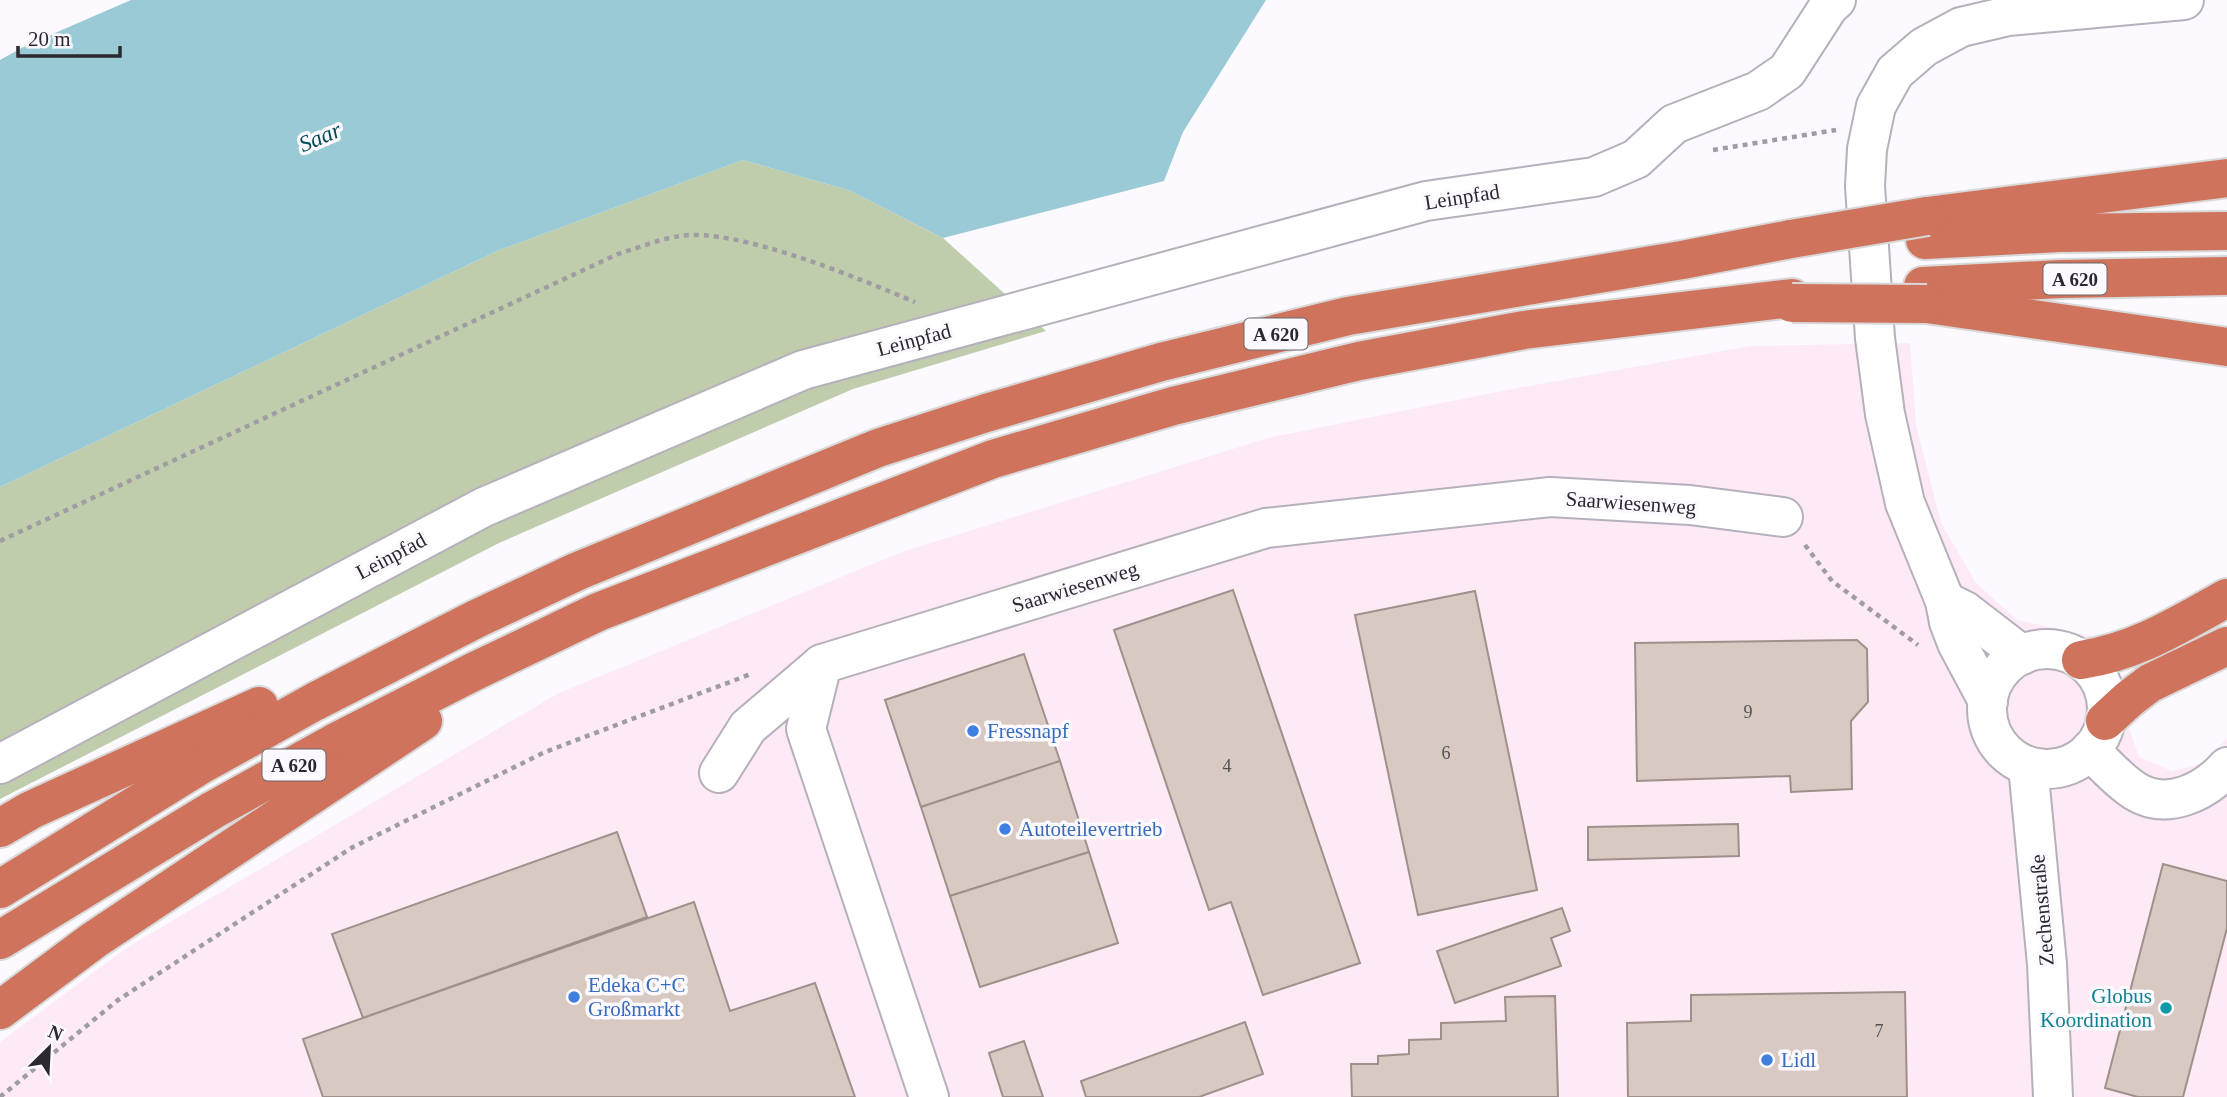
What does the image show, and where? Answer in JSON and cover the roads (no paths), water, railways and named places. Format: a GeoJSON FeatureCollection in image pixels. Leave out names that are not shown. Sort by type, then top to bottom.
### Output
{"type":"FeatureCollection","features":[{"type":"Feature","properties":{"kind":"highway"},"geometry":{"type":"LineString","coordinates":[[1926,228],[2227,178]]}},
{"type":"Feature","properties":{"kind":"highway","name":"A 620"},"geometry":{"type":"LineString","coordinates":[[0,889],[199,766],[314,702],[476,619],[578,571],[878,448],[986,413],[1161,362],[1348,316],[1791,244],[1926,228],[2059,233],[2227,231]]}},
{"type":"Feature","properties":{"kind":"highway","name":"A 620"},"geometry":{"type":"LineString","coordinates":[[0,940],[213,810],[471,673],[598,612],[993,459],[1173,406],[1373,358],[1524,330],[1732,304],[1925,295],[2061,279],[2227,276]]}},
{"type":"Feature","properties":{"kind":"highway"},"geometry":{"type":"LineString","coordinates":[[1925,295],[2227,347]]}},
{"type":"Feature","properties":{"kind":"highway"},"geometry":{"type":"LineString","coordinates":[[2081,660],[2112,655],[2155,637],[2227,598]]}},
{"type":"Feature","properties":{"kind":"highway"},"geometry":{"type":"LineString","coordinates":[[0,1010],[94,940],[474,687],[598,612]]}},
{"type":"Feature","properties":{"kind":"highway"},"geometry":{"type":"LineString","coordinates":[[0,828],[31,810],[345,667],[476,619]]}},
{"type":"Feature","properties":{"kind":"highway"},"geometry":{"type":"LineString","coordinates":[[2098,736],[2129,699],[2150,683],[2227,646]]}},
{"type":"Feature","properties":{"kind":"street","name":"Leinpfad"},"geometry":{"type":"LineString","coordinates":[[0,764],[484,507],[803,370],[1426,201],[1594,177],[1636,159],[1674,124],[1758,92],[1787,71],[1829,6],[1836,0]]}},
{"type":"Feature","properties":{"kind":"street"},"geometry":{"type":"LineString","coordinates":[[1988,701],[1957,643],[1945,601],[1905,503],[1885,414],[1875,338],[1865,186],[1867,149],[1877,106],[1895,72],[1924,47],[1961,27],[2008,16],[2185,0]]}},
{"type":"Feature","properties":{"kind":"street","name":"Saarwiesenweg"},"geometry":{"type":"LineString","coordinates":[[822,664],[1266,528],[1550,497],[1690,505],[1783,517]]}},
{"type":"Feature","properties":{"kind":"street"},"geometry":{"type":"LineString","coordinates":[[1945,601],[1965,611],[2022,655]]}},
{"type":"Feature","properties":{"kind":"street"},"geometry":{"type":"LineString","coordinates":[[2047,649],[2069,653],[2081,660],[2094,672],[2103,687],[2107,704],[2098,736],[2066,766],[2047,768],[2028,765],[2009,755],[1995,738],[1989,721],[1988,701],[2000,673],[2022,655],[2047,649]]}},
{"type":"Feature","properties":{"kind":"street"},"geometry":{"type":"LineString","coordinates":[[719,774],[748,726],[822,664]]}},
{"type":"Feature","properties":{"kind":"street"},"geometry":{"type":"LineString","coordinates":[[822,664],[806,729],[929,1097]]}},
{"type":"Feature","properties":{"kind":"street"},"geometry":{"type":"LineString","coordinates":[[2098,736],[2135,791],[2159,798],[2184,797],[2217,778],[2227,767]]}},
{"type":"Feature","properties":{"kind":"street","name":"Zechenstraße"},"geometry":{"type":"LineString","coordinates":[[2028,765],[2047,964],[2053,1097]]}},
{"type":"Feature","properties":{"kind":"water","name":"Saar"},"geometry":{"type":"Polygon","coordinates":[[[131,0],[1266,0],[1183,132],[1164,181],[943,238],[848,190],[743,160],[497,251],[0,487],[0,60],[25,46],[131,0]]]}},
{"type":"Feature","properties":{"kind":"place","name":"Fressnapf"},"geometry":{"type":"Point","coordinates":[973,731]}},
{"type":"Feature","properties":{"kind":"place","name":"Autoteilevertrieb"},"geometry":{"type":"Point","coordinates":[1005,829]}},
{"type":"Feature","properties":{"kind":"place","name":"Edeka C+C Großmarkt"},"geometry":{"type":"Point","coordinates":[574,997]}},
{"type":"Feature","properties":{"kind":"place","name":"Globus Koordination"},"geometry":{"type":"Point","coordinates":[2166,1008]}},
{"type":"Feature","properties":{"kind":"place","name":"Lidl"},"geometry":{"type":"Point","coordinates":[1767,1060]}}]}
